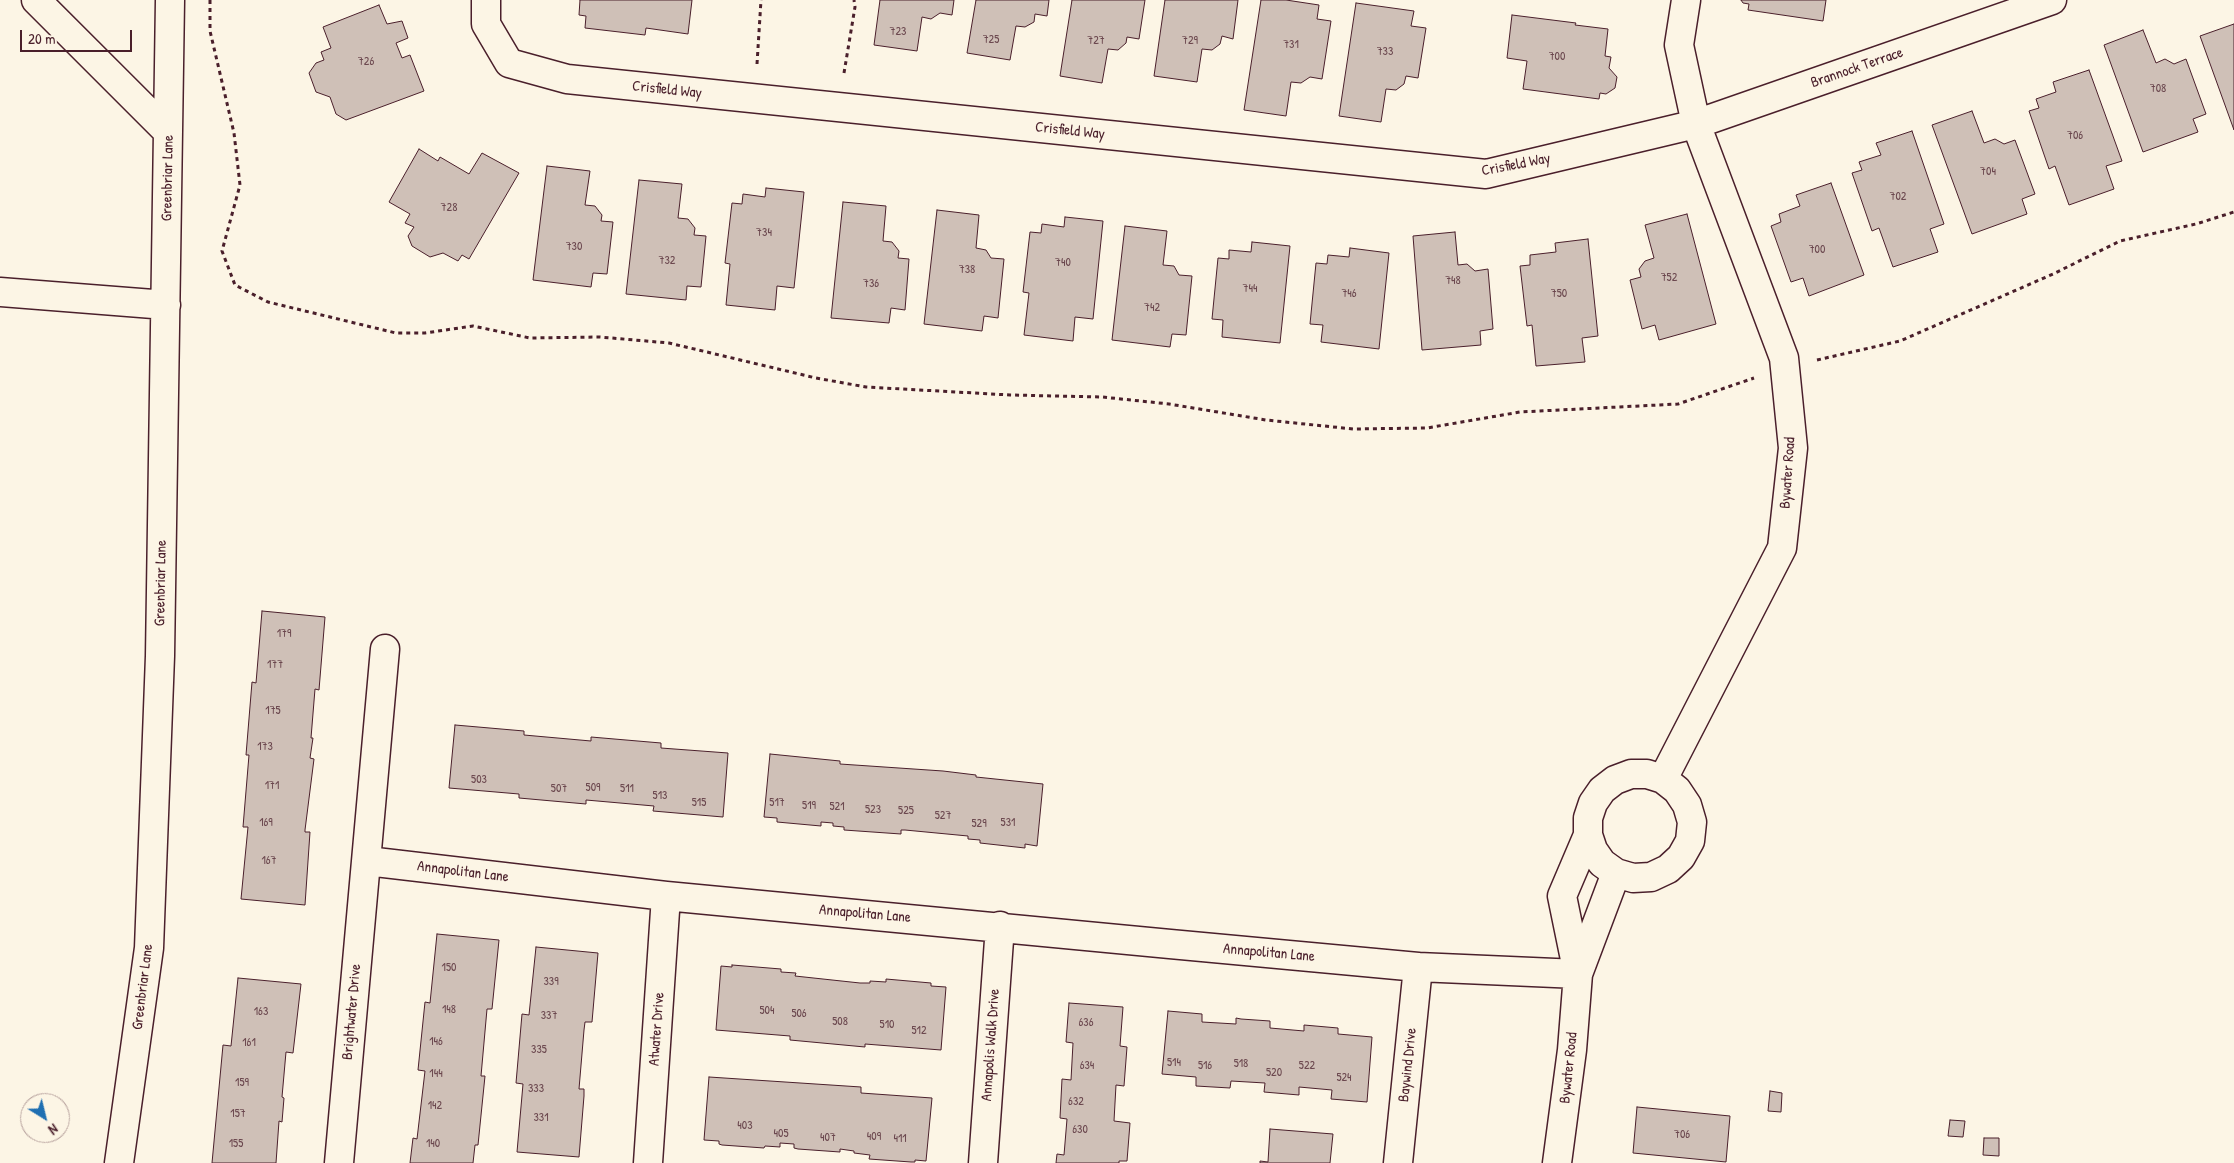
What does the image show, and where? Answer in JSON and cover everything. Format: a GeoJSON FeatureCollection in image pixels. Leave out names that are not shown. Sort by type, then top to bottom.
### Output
{"type":"FeatureCollection","features":[{"type":"Feature","properties":{"kind":"street"},"geometry":{"type":"LineString","coordinates":[[36,0],[168,132]]}},
{"type":"Feature","properties":{"kind":"street","name":"Greenbriar Lane"},"geometry":{"type":"LineString","coordinates":[[119,1163],[149,948],[160,656],[170,0]]}},
{"type":"Feature","properties":{"kind":"street","name":"Crisfield Way"},"geometry":{"type":"LineString","coordinates":[[486,0],[486,24],[510,63],[567,79],[1486,174],[1696,124]]}},
{"type":"Feature","properties":{"kind":"street","name":"Bywater Road"},"geometry":{"type":"LineString","coordinates":[[1663,779],[1782,548],[1793,448],[1784,358],[1696,124],[1679,46],[1686,0]]}},
{"type":"Feature","properties":{"kind":"street","name":"Brannock Terrace"},"geometry":{"type":"LineString","coordinates":[[1696,124],[2015,6],[2052,0]]}},
{"type":"Feature","properties":{"kind":"street"},"geometry":{"type":"LineString","coordinates":[[0,292],[166,305]]}},
{"type":"Feature","properties":{"kind":"street"},"geometry":{"type":"LineString","coordinates":[[366,861],[385,649]]}},
{"type":"Feature","properties":{"kind":"street"},"geometry":{"type":"LineString","coordinates":[[1631,774],[1647,774],[1663,779],[1677,790],[1687,805],[1692,822],[1690,841],[1681,857],[1668,869],[1652,877],[1633,878],[1616,873],[1602,863],[1593,850],[1588,835],[1588,818],[1593,803],[1602,790],[1615,780],[1631,774]]}},
{"type":"Feature","properties":{"kind":"street","name":"Bywater Road"},"geometry":{"type":"LineString","coordinates":[[1578,974],[1562,896],[1588,835]]}},
{"type":"Feature","properties":{"kind":"street","name":"Annapolitan Lane"},"geometry":{"type":"LineString","coordinates":[[366,861],[666,896],[1418,966],[1578,974]]}},
{"type":"Feature","properties":{"kind":"street","name":"Brightwater Drive"},"geometry":{"type":"LineString","coordinates":[[339,1163],[366,861]]}},
{"type":"Feature","properties":{"kind":"street","name":"Bywater Road"},"geometry":{"type":"LineString","coordinates":[[1557,1163],[1572,1050],[1578,974],[1616,873]]}},
{"type":"Feature","properties":{"kind":"street","name":"Atwater Drive"},"geometry":{"type":"LineString","coordinates":[[648,1163],[666,896]]}},
{"type":"Feature","properties":{"kind":"street","name":"Annapolis Walk Drive"},"geometry":{"type":"LineString","coordinates":[[983,1163],[1000,926]]}},
{"type":"Feature","properties":{"kind":"street","name":"Baywind Drive"},"geometry":{"type":"LineString","coordinates":[[1398,1163],[1418,966]]}},
{"type":"Feature","properties":{"kind":"path"},"geometry":{"type":"LineString","coordinates":[[210,0],[210,31],[234,133],[240,185],[222,251],[235,285],[268,302],[387,330],[425,333],[473,326],[530,338],[600,337],[669,343],[816,378],[866,387],[1010,395],[1102,397],[1169,404],[1266,420],[1353,429],[1427,428],[1520,412],[1678,404],[1752,379],[1786,374],[1821,358],[1900,342],[2053,274],[2120,241],[2196,224],[2234,212]]}},
{"type":"Feature","properties":{"kind":"path"},"geometry":{"type":"LineString","coordinates":[[755,99],[761,0]]}},
{"type":"Feature","properties":{"kind":"path"},"geometry":{"type":"LineString","coordinates":[[838,107],[855,7],[854,0]]}},
{"type":"Feature","properties":{"kind":"building"},"geometry":{"type":"Polygon","coordinates":[[[580,0],[692,0],[688,34],[646,28],[645,35],[585,28],[586,16],[579,15],[580,0]]]}},
{"type":"Feature","properties":{"kind":"building"},"geometry":{"type":"Polygon","coordinates":[[[880,0],[954,0],[952,15],[940,13],[931,19],[922,17],[917,51],[874,45],[880,0]]]}},
{"type":"Feature","properties":{"kind":"building"},"geometry":{"type":"Polygon","coordinates":[[[976,0],[1049,0],[1047,16],[1035,14],[1034,22],[1025,27],[1016,26],[1010,60],[967,53],[976,0]]]}},
{"type":"Feature","properties":{"kind":"building"},"geometry":{"type":"Polygon","coordinates":[[[1072,0],[1145,0],[1139,39],[1127,37],[1126,43],[1118,50],[1108,49],[1102,83],[1060,76],[1072,0]]]}},
{"type":"Feature","properties":{"kind":"building"},"geometry":{"type":"Polygon","coordinates":[[[1165,0],[1238,0],[1233,39],[1222,36],[1220,44],[1212,50],[1202,49],[1197,82],[1154,76],[1165,0]]]}},
{"type":"Feature","properties":{"kind":"building"},"geometry":{"type":"Polygon","coordinates":[[[1261,0],[1286,0],[1319,5],[1317,19],[1331,21],[1322,79],[1310,77],[1301,83],[1291,82],[1286,116],[1244,110],[1261,0]]]}},
{"type":"Feature","properties":{"kind":"building"},"geometry":{"type":"Polygon","coordinates":[[[1741,0],[1826,0],[1823,21],[1748,10],[1749,4],[1743,3],[1741,0]]]}},
{"type":"Feature","properties":{"kind":"building"},"geometry":{"type":"Polygon","coordinates":[[[1356,3],[1414,11],[1411,26],[1426,28],[1418,78],[1406,76],[1404,84],[1396,90],[1386,89],[1381,122],[1339,116],[1356,3]]]}},
{"type":"Feature","properties":{"kind":"building"},"geometry":{"type":"Polygon","coordinates":[[[379,5],[387,24],[402,21],[408,38],[396,43],[402,58],[410,55],[424,91],[346,120],[336,114],[330,97],[316,92],[309,73],[316,63],[324,60],[321,52],[331,48],[323,27],[379,5]]]}},
{"type":"Feature","properties":{"kind":"building"},"geometry":{"type":"Polygon","coordinates":[[[1512,15],[1608,29],[1605,56],[1611,57],[1609,68],[1617,77],[1615,88],[1606,94],[1600,93],[1599,99],[1523,89],[1527,61],[1507,58],[1512,15]]]}},
{"type":"Feature","properties":{"kind":"building"},"geometry":{"type":"Polygon","coordinates":[[[2234,24],[2234,130],[2200,36],[2234,24]]]}},
{"type":"Feature","properties":{"kind":"building"},"geometry":{"type":"Polygon","coordinates":[[[2143,30],[2156,63],[2165,59],[2174,64],[2186,59],[2206,114],[2193,119],[2198,132],[2143,152],[2104,45],[2143,30]]]}},
{"type":"Feature","properties":{"kind":"building"},"geometry":{"type":"Polygon","coordinates":[[[2089,70],[2122,161],[2106,166],[2114,189],[2069,205],[2055,166],[2049,169],[2029,111],[2039,108],[2036,99],[2056,92],[2053,82],[2089,70]]]}},
{"type":"Feature","properties":{"kind":"building"},"geometry":{"type":"Polygon","coordinates":[[[1972,111],[1984,143],[1995,139],[2004,144],[2015,140],[2035,194],[2022,199],[2027,214],[1972,234],[1932,125],[1972,111]]]}},
{"type":"Feature","properties":{"kind":"building"},"geometry":{"type":"Polygon","coordinates":[[[1912,131],[1944,224],[1930,229],[1938,252],[1893,267],[1879,228],[1872,231],[1852,173],[1862,170],[1859,162],[1881,155],[1876,143],[1912,131]]]}},
{"type":"Feature","properties":{"kind":"building"},"geometry":{"type":"Polygon","coordinates":[[[419,149],[438,161],[440,157],[469,174],[482,153],[519,173],[469,259],[462,255],[458,261],[443,253],[430,257],[412,246],[408,236],[414,227],[405,223],[410,214],[389,202],[419,149]]]}},
{"type":"Feature","properties":{"kind":"building"},"geometry":{"type":"Polygon","coordinates":[[[547,166],[590,171],[585,205],[595,206],[602,215],[601,221],[613,222],[607,274],[593,273],[591,287],[533,280],[547,166]]]}},
{"type":"Feature","properties":{"kind":"building"},"geometry":{"type":"Polygon","coordinates":[[[639,180],[682,184],[678,218],[688,219],[695,228],[694,235],[706,236],[701,287],[687,286],[686,300],[626,294],[639,180]]]}},
{"type":"Feature","properties":{"kind":"building"},"geometry":{"type":"Polygon","coordinates":[[[1831,183],[1864,275],[1809,296],[1803,278],[1791,282],[1771,226],[1781,222],[1779,214],[1800,206],[1796,195],[1831,183]]]}},
{"type":"Feature","properties":{"kind":"building"},"geometry":{"type":"Polygon","coordinates":[[[766,188],[804,192],[794,288],[777,286],[775,310],[726,305],[730,264],[725,263],[732,203],[742,204],[743,194],[765,197],[766,188]]]}},
{"type":"Feature","properties":{"kind":"building"},"geometry":{"type":"Polygon","coordinates":[[[843,202],[886,206],[883,241],[892,242],[899,251],[898,258],[909,259],[905,310],[891,308],[889,323],[831,318],[843,202]]]}},
{"type":"Feature","properties":{"kind":"building"},"geometry":{"type":"Polygon","coordinates":[[[937,210],[979,215],[976,248],[986,250],[991,258],[1004,259],[998,318],[984,316],[982,331],[924,324],[937,210]]]}},
{"type":"Feature","properties":{"kind":"building"},"geometry":{"type":"Polygon","coordinates":[[[1687,214],[1716,324],[1659,340],[1655,325],[1642,329],[1630,280],[1641,277],[1639,269],[1645,261],[1654,258],[1645,225],[1687,214]]]}},
{"type":"Feature","properties":{"kind":"building"},"geometry":{"type":"Polygon","coordinates":[[[1065,217],[1103,221],[1093,319],[1075,317],[1073,341],[1024,335],[1029,293],[1023,292],[1030,232],[1041,233],[1042,224],[1064,227],[1065,217]]]}},
{"type":"Feature","properties":{"kind":"building"},"geometry":{"type":"Polygon","coordinates":[[[1125,226],[1167,231],[1163,265],[1174,266],[1179,275],[1192,276],[1186,335],[1172,334],[1170,347],[1112,340],[1125,226]]]}},
{"type":"Feature","properties":{"kind":"building"},"geometry":{"type":"Polygon","coordinates":[[[1455,232],[1458,265],[1467,264],[1475,271],[1488,269],[1493,329],[1480,331],[1481,345],[1422,350],[1413,236],[1455,232]]]}},
{"type":"Feature","properties":{"kind":"building"},"geometry":{"type":"Polygon","coordinates":[[[1588,239],[1598,336],[1582,338],[1585,362],[1536,366],[1532,325],[1527,326],[1520,266],[1530,265],[1530,255],[1556,252],[1555,243],[1588,239]]]}},
{"type":"Feature","properties":{"kind":"building"},"geometry":{"type":"Polygon","coordinates":[[[1252,242],[1290,246],[1280,343],[1222,337],[1223,320],[1212,319],[1218,258],[1229,259],[1229,250],[1251,252],[1252,242]]]}},
{"type":"Feature","properties":{"kind":"building"},"geometry":{"type":"Polygon","coordinates":[[[1350,248],[1389,253],[1379,349],[1321,342],[1323,325],[1310,324],[1316,263],[1327,264],[1328,255],[1349,257],[1350,248]]]}},
{"type":"Feature","properties":{"kind":"building"},"geometry":{"type":"Polygon","coordinates":[[[262,611],[325,617],[319,690],[315,689],[311,738],[313,738],[310,758],[314,759],[305,830],[305,832],[310,832],[305,905],[241,899],[248,827],[243,827],[249,755],[246,755],[252,682],[256,683],[262,611]]]}},
{"type":"Feature","properties":{"kind":"building"},"geometry":{"type":"Polygon","coordinates":[[[455,725],[524,731],[524,735],[591,741],[591,737],[661,743],[661,748],[728,753],[723,817],[653,811],[654,806],[586,800],[586,804],[519,798],[519,794],[449,788],[455,725]]]}},
{"type":"Feature","properties":{"kind":"building"},"geometry":{"type":"Polygon","coordinates":[[[770,754],[840,761],[840,764],[943,771],[976,775],[976,777],[1043,784],[1037,846],[1025,844],[1025,848],[980,843],[980,840],[968,839],[968,836],[905,830],[901,830],[901,834],[844,830],[844,827],[833,826],[833,823],[821,822],[821,826],[777,822],[777,818],[764,817],[770,754]]]}},
{"type":"Feature","properties":{"kind":"building"},"geometry":{"type":"Polygon","coordinates":[[[437,934],[499,940],[492,1009],[487,1009],[481,1076],[485,1076],[478,1145],[475,1145],[473,1163],[410,1163],[413,1138],[417,1139],[425,1071],[418,1070],[425,1002],[430,1003],[437,934]]]}},
{"type":"Feature","properties":{"kind":"building"},"geometry":{"type":"Polygon","coordinates":[[[536,947],[598,953],[592,1022],[585,1022],[584,1030],[579,1089],[584,1089],[584,1096],[579,1157],[517,1152],[523,1084],[516,1083],[522,1014],[529,1015],[536,947]]]}},
{"type":"Feature","properties":{"kind":"building"},"geometry":{"type":"Polygon","coordinates":[[[732,965],[781,969],[781,972],[796,973],[795,976],[860,983],[870,983],[870,981],[886,982],[886,979],[931,983],[931,986],[946,987],[941,1050],[865,1044],[865,1047],[790,1040],[790,1036],[716,1030],[721,966],[732,967],[732,965]]]}},
{"type":"Feature","properties":{"kind":"building"},"geometry":{"type":"Polygon","coordinates":[[[238,978],[301,984],[293,1053],[286,1052],[282,1122],[279,1121],[276,1163],[212,1163],[223,1045],[231,1046],[238,978]]]}},
{"type":"Feature","properties":{"kind":"building"},"geometry":{"type":"Polygon","coordinates":[[[1069,1003],[1123,1007],[1120,1046],[1127,1047],[1124,1086],[1116,1085],[1114,1121],[1130,1123],[1127,1161],[1119,1161],[1119,1163],[1056,1163],[1057,1154],[1064,1155],[1067,1119],[1060,1118],[1062,1079],[1071,1080],[1073,1043],[1066,1042],[1069,1003]]]}},
{"type":"Feature","properties":{"kind":"building"},"geometry":{"type":"Polygon","coordinates":[[[1168,1011],[1202,1014],[1202,1022],[1236,1024],[1236,1018],[1270,1021],[1270,1028],[1304,1031],[1304,1025],[1338,1028],[1338,1034],[1372,1037],[1367,1102],[1331,1099],[1332,1090],[1299,1087],[1299,1095],[1264,1092],[1265,1083],[1231,1081],[1230,1088],[1196,1086],[1196,1077],[1162,1074],[1168,1011]]]}},
{"type":"Feature","properties":{"kind":"building"},"geometry":{"type":"Polygon","coordinates":[[[709,1077],[861,1087],[861,1093],[932,1098],[926,1161],[915,1160],[915,1162],[911,1162],[869,1159],[870,1155],[854,1153],[854,1151],[798,1149],[794,1148],[794,1144],[780,1143],[780,1147],[765,1146],[764,1148],[722,1145],[719,1144],[719,1141],[704,1140],[709,1077]]]}},
{"type":"Feature","properties":{"kind":"building"},"geometry":{"type":"Polygon","coordinates":[[[1770,1091],[1782,1093],[1781,1112],[1768,1111],[1770,1091]]]}},
{"type":"Feature","properties":{"kind":"building"},"geometry":{"type":"Polygon","coordinates":[[[1637,1107],[1730,1116],[1726,1162],[1633,1153],[1637,1107]]]}},
{"type":"Feature","properties":{"kind":"building"},"geometry":{"type":"Polygon","coordinates":[[[1950,1120],[1965,1121],[1963,1137],[1948,1136],[1950,1120]]]}},
{"type":"Feature","properties":{"kind":"building"},"geometry":{"type":"Polygon","coordinates":[[[1270,1129],[1333,1134],[1330,1163],[1260,1163],[1260,1161],[1268,1162],[1270,1129]]]}},
{"type":"Feature","properties":{"kind":"building"},"geometry":{"type":"Polygon","coordinates":[[[1984,1138],[1999,1138],[1999,1156],[1983,1155],[1984,1138]]]}}]}
